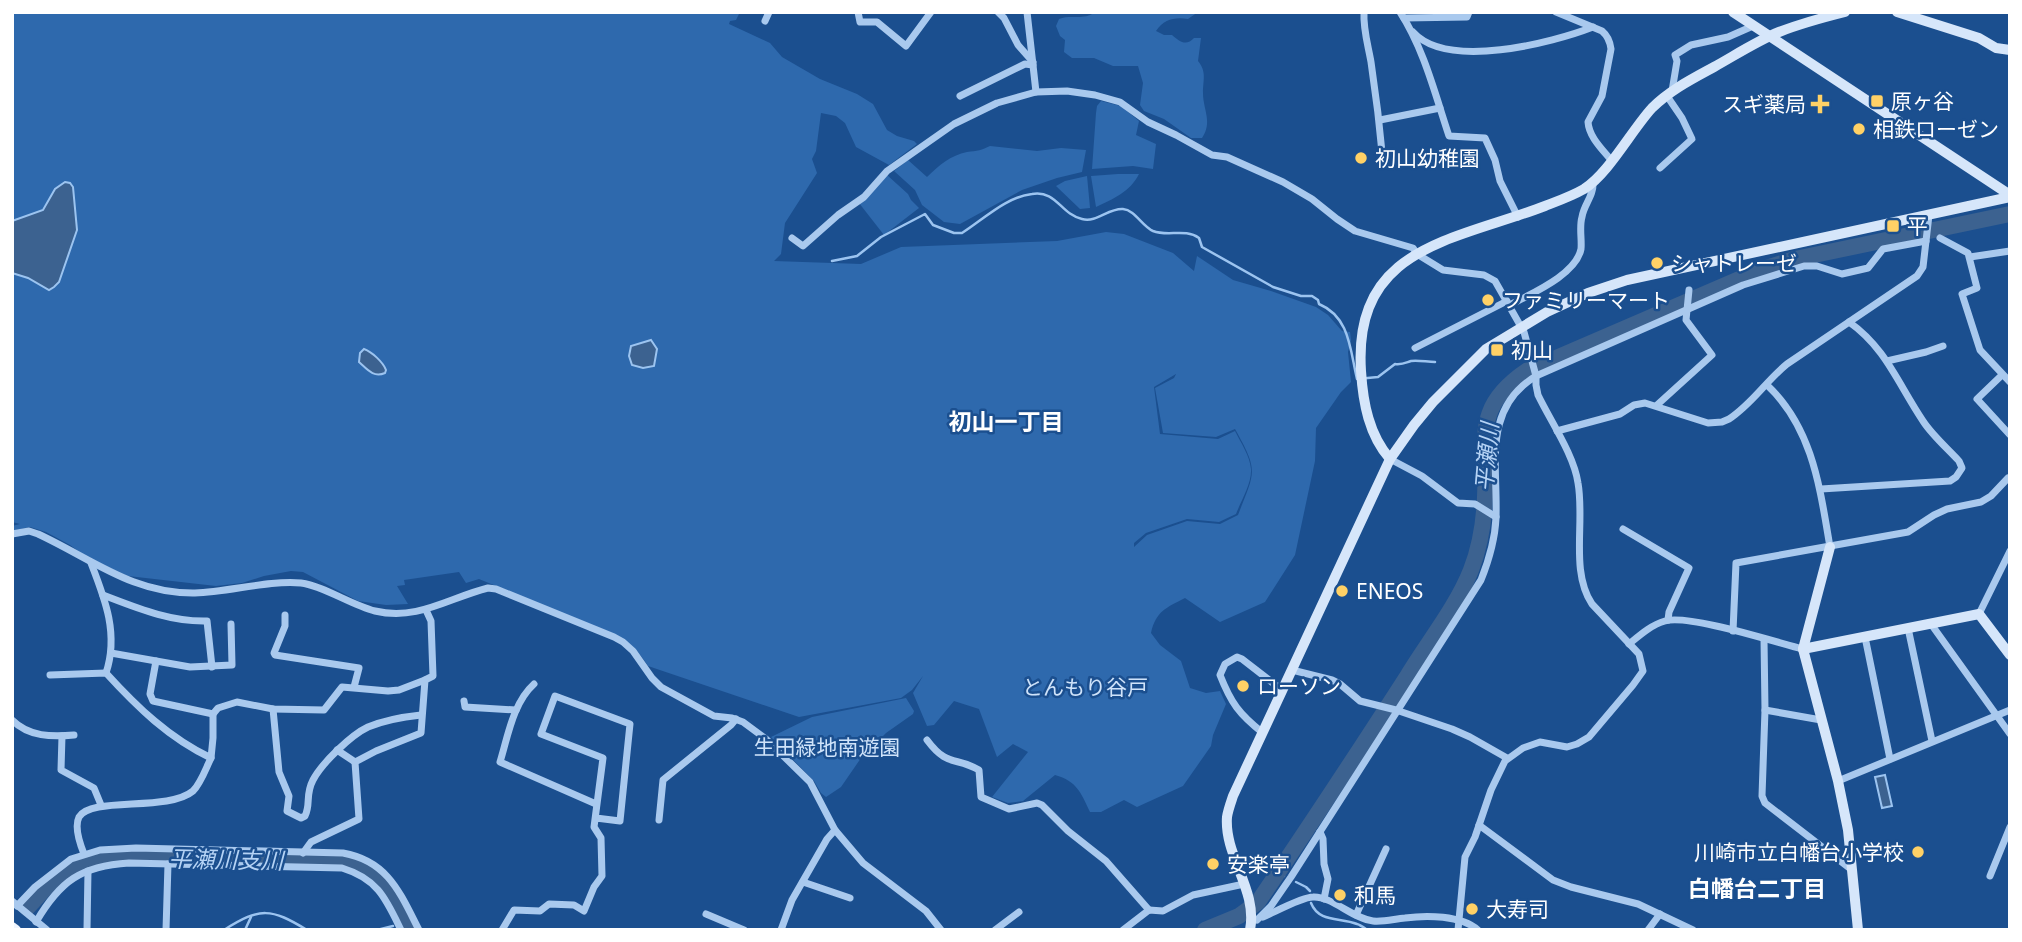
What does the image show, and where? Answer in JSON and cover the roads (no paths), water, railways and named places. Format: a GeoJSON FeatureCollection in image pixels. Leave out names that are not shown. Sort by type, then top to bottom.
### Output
{"type":"FeatureCollection","features":[{"type":"Feature","properties":{"kind":"street"},"geometry":{"type":"LineString","coordinates":[[765,21],[769,12]]}},
{"type":"Feature","properties":{"kind":"street"},"geometry":{"type":"LineString","coordinates":[[858,12],[860,22],[877,22],[906,46],[931,12]]}},
{"type":"Feature","properties":{"kind":"street"},"geometry":{"type":"LineString","coordinates":[[998,12],[1018,45],[1033,63]]}},
{"type":"Feature","properties":{"kind":"street"},"geometry":{"type":"LineString","coordinates":[[1027,12],[1036,92]]}},
{"type":"Feature","properties":{"kind":"street"},"geometry":{"type":"LineString","coordinates":[[1364,12],[1363,24],[1380,120],[1383,162]]}},
{"type":"Feature","properties":{"kind":"street"},"geometry":{"type":"LineString","coordinates":[[1395,12],[1467,18],[1469,12]]}},
{"type":"Feature","properties":{"kind":"street"},"geometry":{"type":"LineString","coordinates":[[1556,12],[1607,35],[1611,49],[1602,96],[1588,127],[1590,134],[1611,160]]}},
{"type":"Feature","properties":{"kind":"street"},"geometry":{"type":"LineString","coordinates":[[1733,12],[2010,196]]}},
{"type":"Feature","properties":{"kind":"street"},"geometry":{"type":"LineString","coordinates":[[1495,517],[1476,504],[1458,503],[1422,476],[1390,459],[1374,438],[1362,394],[1361,336],[1371,301],[1382,283],[1393,270],[1417,254],[1518,217],[1584,188],[1593,182],[1640,122],[1670,94],[1779,32],[1845,12]]}},
{"type":"Feature","properties":{"kind":"street"},"geometry":{"type":"LineString","coordinates":[[1897,12],[1979,38],[1996,48],[2010,50]]}},
{"type":"Feature","properties":{"kind":"street"},"geometry":{"type":"LineString","coordinates":[[1401,14],[1418,37],[1437,46],[1494,52],[1578,33],[1593,27]]}},
{"type":"Feature","properties":{"kind":"street"},"geometry":{"type":"LineString","coordinates":[[1660,168],[1692,139],[1670,94],[1677,61],[1675,55],[1697,44],[1728,37],[1754,26]]}},
{"type":"Feature","properties":{"kind":"street"},"geometry":{"type":"LineString","coordinates":[[1411,29],[1449,136],[1485,138],[1500,181],[1518,217]]}},
{"type":"Feature","properties":{"kind":"street"},"geometry":{"type":"LineString","coordinates":[[960,96],[1025,64],[1033,63]]}},
{"type":"Feature","properties":{"kind":"street"},"geometry":{"type":"LineString","coordinates":[[792,238],[803,246],[838,215],[864,197],[887,170],[954,124],[998,103],[1036,92],[1067,91],[1120,102],[1148,122],[1212,155],[1227,157],[1283,182],[1312,199],[1355,231],[1413,248],[1417,254],[1443,270],[1490,276],[1522,326],[1532,358],[1538,396],[1557,431],[1578,481],[1580,565],[1586,595],[1639,654],[1643,671],[1589,737],[1567,747],[1541,742],[1523,748],[1507,758],[1490,790],[1465,857],[1458,930]]}},
{"type":"Feature","properties":{"kind":"street"},"geometry":{"type":"LineString","coordinates":[[1380,120],[1440,108]]}},
{"type":"Feature","properties":{"kind":"street"},"geometry":{"type":"LineString","coordinates":[[1415,348],[1554,281],[1574,262],[1581,250],[1582,214],[1594,191],[1593,182]]}},
{"type":"Feature","properties":{"kind":"street"},"geometry":{"type":"LineString","coordinates":[[1252,923],[1249,901],[1230,842],[1227,817],[1233,796],[1390,459],[1433,402],[1458,375],[1486,349],[1522,326],[1588,293],[1627,280],[2010,196]]}},
{"type":"Feature","properties":{"kind":"street"},"geometry":{"type":"LineString","coordinates":[[1557,431],[1620,414],[1634,405],[1645,403],[1712,423],[1722,422],[1736,414],[1767,386],[1772,376],[1917,276],[1923,267],[1928,215]]}},
{"type":"Feature","properties":{"kind":"street"},"geometry":{"type":"LineString","coordinates":[[1940,238],[1968,253],[1970,257],[1977,288],[1962,294],[1980,350],[2007,378],[1977,399],[2010,435]]}},
{"type":"Feature","properties":{"kind":"street"},"geometry":{"type":"LineString","coordinates":[[1252,923],[1271,906],[1320,832],[1394,710],[1481,580],[1492,549],[1496,435],[1499,421],[1507,402],[1526,382],[1743,285],[1804,266],[1817,266],[1842,274],[1868,268],[1883,249],[1926,241]]}},
{"type":"Feature","properties":{"kind":"street"},"geometry":{"type":"LineString","coordinates":[[1970,257],[2010,251]]}},
{"type":"Feature","properties":{"kind":"street"},"geometry":{"type":"LineString","coordinates":[[1657,405],[1712,355],[1686,320],[1688,291]]}},
{"type":"Feature","properties":{"kind":"street"},"geometry":{"type":"LineString","coordinates":[[1821,489],[1950,481],[1962,468],[1959,461],[1924,423],[1887,361],[1866,334],[1849,322]]}},
{"type":"Feature","properties":{"kind":"street"},"geometry":{"type":"LineString","coordinates":[[1887,361],[1943,346]]}},
{"type":"Feature","properties":{"kind":"street"},"geometry":{"type":"LineString","coordinates":[[1767,386],[1780,397],[1802,432],[1821,489],[1830,547],[1802,649],[1838,781],[1848,830],[1858,930]]}},
{"type":"Feature","properties":{"kind":"street"},"geometry":{"type":"LineString","coordinates":[[1733,631],[1736,563],[1908,532],[1947,509],[1980,502],[1991,496],[2008,478],[2010,480]]}},
{"type":"Feature","properties":{"kind":"street"},"geometry":{"type":"LineString","coordinates":[[1623,529],[1689,568],[1668,620]]}},
{"type":"Feature","properties":{"kind":"street"},"geometry":{"type":"LineString","coordinates":[[12,534],[29,531],[38,534],[135,584],[156,590],[192,593],[284,582],[304,583],[375,611],[410,614],[476,591],[496,589],[623,642],[661,687],[714,716],[736,719],[766,739],[810,782],[835,830],[863,863],[926,911],[941,930]]}},
{"type":"Feature","properties":{"kind":"street"},"geometry":{"type":"LineString","coordinates":[[1979,614],[2010,551]]}},
{"type":"Feature","properties":{"kind":"street"},"geometry":{"type":"LineString","coordinates":[[91,562],[111,626],[111,653],[106,673]]}},
{"type":"Feature","properties":{"kind":"street"},"geometry":{"type":"LineString","coordinates":[[103,595],[146,612],[186,622],[207,621],[212,667]]}},
{"type":"Feature","properties":{"kind":"street"},"geometry":{"type":"LineString","coordinates":[[84,854],[79,842],[77,820],[82,814],[101,805],[132,805],[183,796],[193,790],[211,758],[213,714],[218,708],[237,702],[273,709],[324,710],[342,687],[388,691],[433,676],[431,621],[426,610]]}},
{"type":"Feature","properties":{"kind":"street"},"geometry":{"type":"LineString","coordinates":[[1629,644],[1654,625],[1668,620],[1696,622],[1802,649],[1979,614]]}},
{"type":"Feature","properties":{"kind":"street"},"geometry":{"type":"LineString","coordinates":[[1979,614],[2010,655]]}},
{"type":"Feature","properties":{"kind":"street"},"geometry":{"type":"LineString","coordinates":[[285,615],[285,626],[275,655],[359,668],[354,687]]}},
{"type":"Feature","properties":{"kind":"street"},"geometry":{"type":"LineString","coordinates":[[111,653],[190,667],[232,665],[231,624]]}},
{"type":"Feature","properties":{"kind":"street"},"geometry":{"type":"LineString","coordinates":[[1931,624],[2010,734]]}},
{"type":"Feature","properties":{"kind":"street"},"geometry":{"type":"LineString","coordinates":[[1908,628],[1932,741]]}},
{"type":"Feature","properties":{"kind":"street"},"geometry":{"type":"LineString","coordinates":[[1865,636],[1890,759]]}},
{"type":"Feature","properties":{"kind":"street"},"geometry":{"type":"LineString","coordinates":[[1764,639],[1762,796],[1765,803],[1852,870]]}},
{"type":"Feature","properties":{"kind":"street"},"geometry":{"type":"LineString","coordinates":[[1263,733],[1244,717],[1230,699],[1220,675],[1226,664],[1237,657],[1282,690]]}},
{"type":"Feature","properties":{"kind":"street"},"geometry":{"type":"LineString","coordinates":[[156,661],[150,694],[153,701],[213,714]]}},
{"type":"Feature","properties":{"kind":"street"},"geometry":{"type":"LineString","coordinates":[[1292,670],[1332,680],[1360,701],[1452,729],[1507,758]]}},
{"type":"Feature","properties":{"kind":"street"},"geometry":{"type":"LineString","coordinates":[[50,675],[106,673],[163,729],[211,758]]}},
{"type":"Feature","properties":{"kind":"street"},"geometry":{"type":"LineString","coordinates":[[355,762],[421,733],[425,680]]}},
{"type":"Feature","properties":{"kind":"street"},"geometry":{"type":"LineString","coordinates":[[534,684],[525,692],[516,710],[500,762],[596,804]]}},
{"type":"Feature","properties":{"kind":"street"},"geometry":{"type":"LineString","coordinates":[[502,930],[513,910],[540,911],[549,904],[574,905],[584,911],[602,876],[601,838],[594,827],[603,758],[541,734],[555,696],[630,724],[620,821],[596,818]]}},
{"type":"Feature","properties":{"kind":"street"},"geometry":{"type":"LineString","coordinates":[[464,701],[465,707],[516,710]]}},
{"type":"Feature","properties":{"kind":"street"},"geometry":{"type":"LineString","coordinates":[[273,709],[279,772],[289,796],[287,811],[301,818],[308,811],[307,793],[313,779],[337,750],[365,729],[396,718],[421,715]]}},
{"type":"Feature","properties":{"kind":"street"},"geometry":{"type":"LineString","coordinates":[[1838,781],[2010,709]]}},
{"type":"Feature","properties":{"kind":"street"},"geometry":{"type":"LineString","coordinates":[[1765,710],[1821,720]]}},
{"type":"Feature","properties":{"kind":"street"},"geometry":{"type":"LineString","coordinates":[[659,820],[663,780],[736,719]]}},
{"type":"Feature","properties":{"kind":"street"},"geometry":{"type":"LineString","coordinates":[[12,720],[41,736],[74,735]]}},
{"type":"Feature","properties":{"kind":"street"},"geometry":{"type":"LineString","coordinates":[[61,736],[61,770],[94,788],[101,805]]}},
{"type":"Feature","properties":{"kind":"street"},"geometry":{"type":"LineString","coordinates":[[927,740],[938,754],[948,761],[979,770],[981,797],[1009,808],[1037,803],[1042,805],[1068,831],[1106,861],[1149,910]]}},
{"type":"Feature","properties":{"kind":"street"},"geometry":{"type":"LineString","coordinates":[[337,750],[355,762]]}},
{"type":"Feature","properties":{"kind":"street"},"geometry":{"type":"LineString","coordinates":[[303,853],[311,842],[359,819],[355,762]]}},
{"type":"Feature","properties":{"kind":"street"},"geometry":{"type":"LineString","coordinates":[[1479,825],[1553,880],[1638,904],[1693,930]]}},
{"type":"Feature","properties":{"kind":"street"},"geometry":{"type":"LineString","coordinates":[[1990,876],[2010,827]]}},
{"type":"Feature","properties":{"kind":"street"},"geometry":{"type":"LineString","coordinates":[[781,930],[792,900],[827,839],[835,830]]}},
{"type":"Feature","properties":{"kind":"street"},"geometry":{"type":"LineString","coordinates":[[1320,832],[1328,879],[1324,899]]}},
{"type":"Feature","properties":{"kind":"street"},"geometry":{"type":"LineString","coordinates":[[47,930],[15,903],[71,859],[118,848],[343,853],[357,856],[391,878],[419,930]]}},
{"type":"Feature","properties":{"kind":"street"},"geometry":{"type":"LineString","coordinates":[[1356,915],[1386,849]]}},
{"type":"Feature","properties":{"kind":"street"},"geometry":{"type":"LineString","coordinates":[[36,922],[47,904],[74,877],[103,865],[168,864],[342,868],[355,872],[377,886],[401,930]]}},
{"type":"Feature","properties":{"kind":"street"},"geometry":{"type":"LineString","coordinates":[[166,930],[168,864]]}},
{"type":"Feature","properties":{"kind":"street"},"geometry":{"type":"LineString","coordinates":[[87,929],[88,871]]}},
{"type":"Feature","properties":{"kind":"street"},"geometry":{"type":"LineString","coordinates":[[803,882],[850,898]]}},
{"type":"Feature","properties":{"kind":"street"},"geometry":{"type":"LineString","coordinates":[[1123,930],[1149,910],[1163,911],[1193,895],[1244,884]]}},
{"type":"Feature","properties":{"kind":"street"},"geometry":{"type":"LineString","coordinates":[[826,900],[829,890]]}},
{"type":"Feature","properties":{"kind":"street"},"geometry":{"type":"LineString","coordinates":[[1252,923],[1313,897],[1324,899],[1371,921],[1422,917],[1458,920],[1478,930]]}},
{"type":"Feature","properties":{"kind":"street"},"geometry":{"type":"LineString","coordinates":[[995,930],[1019,912]]}},
{"type":"Feature","properties":{"kind":"street"},"geometry":{"type":"LineString","coordinates":[[706,914],[744,930]]}},
{"type":"Feature","properties":{"kind":"street"},"geometry":{"type":"LineString","coordinates":[[1648,930],[1660,914]]}},
{"type":"Feature","properties":{"kind":"waterway"},"geometry":{"type":"LineString","coordinates":[[832,261],[857,256],[881,237],[925,214],[933,225],[954,233],[962,233],[1013,199],[1040,194],[1053,199],[1068,212],[1082,219],[1093,219],[1123,209],[1135,215],[1153,231],[1194,235],[1199,238],[1202,247],[1273,287],[1301,296],[1312,296],[1337,317],[1343,326],[1357,379],[1378,377],[1395,364],[1435,362]]}},
{"type":"Feature","properties":{"kind":"waterway","name":"平瀬川"},"geometry":{"type":"LineString","coordinates":[[1205,930],[1239,916],[1258,902],[1458,597],[1471,570],[1481,534],[1485,497],[1486,426],[1490,412],[1510,384],[1528,370],[1760,270],[1795,259],[2010,214]]}},
{"type":"Feature","properties":{"kind":"waterway","name":"平瀬川支川"},"geometry":{"type":"LineString","coordinates":[[27,908],[64,872],[106,859],[146,856],[332,860],[355,864],[374,876],[387,892],[407,930]]}},
{"type":"Feature","properties":{"kind":"waterway","name":"平瀬川"},"geometry":{"type":"LineString","coordinates":[[1278,873],[1284,876]]}},
{"type":"Feature","properties":{"kind":"waterway"},"geometry":{"type":"LineString","coordinates":[[1296,882],[1310,891]]}},
{"type":"Feature","properties":{"kind":"waterway"},"geometry":{"type":"LineString","coordinates":[[1311,903],[1319,914],[1325,917],[1350,922],[1367,930]]}},
{"type":"Feature","properties":{"kind":"waterway"},"geometry":{"type":"LineString","coordinates":[[224,930],[247,917],[265,913],[284,917],[307,930]]}},
{"type":"Feature","properties":{"kind":"waterway"},"geometry":{"type":"LineString","coordinates":[[245,930],[251,917]]}},
{"type":"Feature","properties":{"kind":"waterway"},"geometry":{"type":"LineString","coordinates":[[377,930],[393,926]]}},
{"type":"Feature","properties":{"kind":"place","name":"原ヶ谷"},"geometry":{"type":"Point","coordinates":[1877,101]}},
{"type":"Feature","properties":{"kind":"place","name":"スギ薬局"},"geometry":{"type":"Point","coordinates":[1820,104]}},
{"type":"Feature","properties":{"kind":"place","name":"相鉄ローゼン"},"geometry":{"type":"Point","coordinates":[1859,129]}},
{"type":"Feature","properties":{"kind":"place","name":"初山幼稚園"},"geometry":{"type":"Point","coordinates":[1361,158]}},
{"type":"Feature","properties":{"kind":"place","name":"平"},"geometry":{"type":"Point","coordinates":[1893,226]}},
{"type":"Feature","properties":{"kind":"place","name":"シャトレーゼ"},"geometry":{"type":"Point","coordinates":[1657,263]}},
{"type":"Feature","properties":{"kind":"place","name":"ファミリーマート"},"geometry":{"type":"Point","coordinates":[1488,300]}},
{"type":"Feature","properties":{"kind":"place","name":"初山"},"geometry":{"type":"Point","coordinates":[1497,350]}},
{"type":"Feature","properties":{"kind":"place","name":"ENEOS"},"geometry":{"type":"Point","coordinates":[1342,591]}},
{"type":"Feature","properties":{"kind":"place","name":"ローソン"},"geometry":{"type":"Point","coordinates":[1243,686]}},
{"type":"Feature","properties":{"kind":"place","name":"川崎市立白幡台小学校"},"geometry":{"type":"Point","coordinates":[1918,852]}},
{"type":"Feature","properties":{"kind":"place","name":"安楽亭"},"geometry":{"type":"Point","coordinates":[1213,864]}},
{"type":"Feature","properties":{"kind":"place","name":"和馬"},"geometry":{"type":"Point","coordinates":[1340,895]}},
{"type":"Feature","properties":{"kind":"place","name":"大寿司"},"geometry":{"type":"Point","coordinates":[1472,909]}},
{"type":"Feature","properties":{"kind":"district","name":"初山一丁目"},"geometry":{"type":"Point","coordinates":[1006,421]}},
{"type":"Feature","properties":{"kind":"district","name":"白幡台二丁目"},"geometry":{"type":"Point","coordinates":[1757,888]}},
{"type":"Feature","properties":{"kind":"park label","name":"とんもり谷戸"},"geometry":{"type":"Point","coordinates":[1085,687]}},
{"type":"Feature","properties":{"kind":"park label","name":"生田緑地南遊園"},"geometry":{"type":"Point","coordinates":[827,747]}}]}
